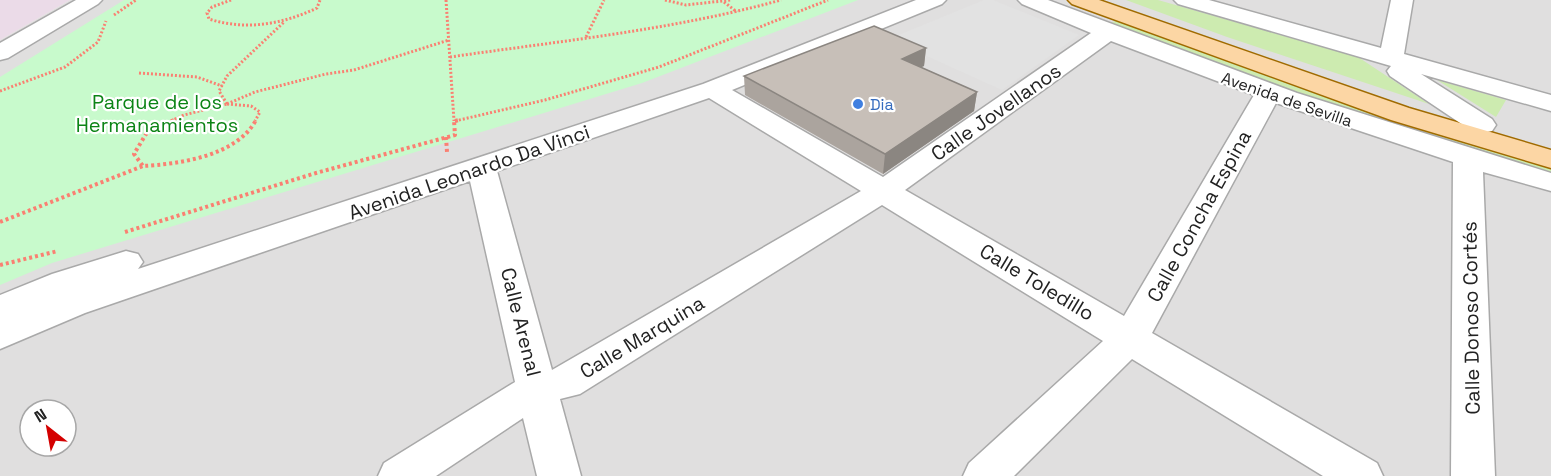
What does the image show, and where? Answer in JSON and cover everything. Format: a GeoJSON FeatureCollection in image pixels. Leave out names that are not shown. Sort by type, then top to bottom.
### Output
{"type":"FeatureCollection","features":[{"type":"Feature","properties":{"kind":"main road","name":"Avenida de Sevilla"},"geometry":{"type":"LineString","coordinates":[[1079,0],[1361,101],[1551,159]]}},
{"type":"Feature","properties":{"kind":"main road","name":"Avenida de Sevilla"},"geometry":{"type":"LineString","coordinates":[[1111,0],[1351,85],[1551,144]]}},
{"type":"Feature","properties":{"kind":"street"},"geometry":{"type":"LineString","coordinates":[[0,53],[91,0]]}},
{"type":"Feature","properties":{"kind":"street","name":"Avenida Leonardo Da Vinci"},"geometry":{"type":"LineString","coordinates":[[0,309],[64,282],[694,78],[897,0]]}},
{"type":"Feature","properties":{"kind":"street","name":"Avenida Leonardo Da Vinci"},"geometry":{"type":"LineString","coordinates":[[0,336],[72,304],[482,169],[712,89],[935,0]]}},
{"type":"Feature","properties":{"kind":"street","name":"Avenida de Sevilla"},"geometry":{"type":"LineString","coordinates":[[1029,0],[1268,94],[1468,159],[1551,182]]}},
{"type":"Feature","properties":{"kind":"street"},"geometry":{"type":"LineString","coordinates":[[1185,0],[1551,103]]}},
{"type":"Feature","properties":{"kind":"street"},"geometry":{"type":"LineString","coordinates":[[1382,56],[1402,0]]}},
{"type":"Feature","properties":{"kind":"street"},"geometry":{"type":"LineString","coordinates":[[0,30],[50,24]]}},
{"type":"Feature","properties":{"kind":"street","name":"Calle Jovellanos"},"geometry":{"type":"LineString","coordinates":[[883,191],[1108,32]]}},
{"type":"Feature","properties":{"kind":"street"},"geometry":{"type":"LineString","coordinates":[[1382,56],[1482,125]]}},
{"type":"Feature","properties":{"kind":"street","name":"Calle Toledillo"},"geometry":{"type":"LineString","coordinates":[[712,89],[1361,476]]}},
{"type":"Feature","properties":{"kind":"street","name":"Calle Concha Espina"},"geometry":{"type":"LineString","coordinates":[[985,476],[1130,338],[1268,94]]}},
{"type":"Feature","properties":{"kind":"street","name":"Calle Donoso Cortés"},"geometry":{"type":"LineString","coordinates":[[1468,159],[1473,476]]}},
{"type":"Feature","properties":{"kind":"street","name":"Calle Arenal"},"geometry":{"type":"LineString","coordinates":[[482,169],[559,476]]}},
{"type":"Feature","properties":{"kind":"street","name":"Calle Marquina"},"geometry":{"type":"LineString","coordinates":[[400,476],[537,388],[566,383],[883,191]]}},
{"type":"Feature","properties":{"kind":"path"},"geometry":{"type":"LineString","coordinates":[[0,91],[65,68],[98,42],[105,29],[104,23],[136,0]]}},
{"type":"Feature","properties":{"kind":"path"},"geometry":{"type":"LineString","coordinates":[[231,0],[212,8],[207,13],[209,19],[219,23],[240,24],[285,22]]}},
{"type":"Feature","properties":{"kind":"path"},"geometry":{"type":"LineString","coordinates":[[227,104],[219,91],[249,54],[285,22],[317,8],[320,0]]}},
{"type":"Feature","properties":{"kind":"path"},"geometry":{"type":"LineString","coordinates":[[122,233],[316,173],[455,135],[446,0]]}},
{"type":"Feature","properties":{"kind":"path"},"geometry":{"type":"LineString","coordinates":[[586,37],[604,0]]}},
{"type":"Feature","properties":{"kind":"path"},"geometry":{"type":"LineString","coordinates":[[665,0],[686,5],[731,0]]}},
{"type":"Feature","properties":{"kind":"path"},"geometry":{"type":"LineString","coordinates":[[450,57],[738,12],[781,0]]}},
{"type":"Feature","properties":{"kind":"path"},"geometry":{"type":"LineString","coordinates":[[455,121],[545,100],[659,67],[828,0]]}},
{"type":"Feature","properties":{"kind":"path"},"geometry":{"type":"LineString","coordinates":[[724,2],[738,12]]}},
{"type":"Feature","properties":{"kind":"path"},"geometry":{"type":"LineString","coordinates":[[143,166],[134,154],[146,134],[184,115],[227,104],[255,92],[326,74],[354,70],[449,40]]}},
{"type":"Feature","properties":{"kind":"path"},"geometry":{"type":"LineString","coordinates":[[139,73],[197,77],[222,86]]}},
{"type":"Feature","properties":{"kind":"path"},"geometry":{"type":"LineString","coordinates":[[0,222],[143,166],[181,162],[204,155],[246,133],[257,122],[260,112],[251,106],[227,104]]}},
{"type":"Feature","properties":{"kind":"path"},"geometry":{"type":"LineString","coordinates":[[0,265],[65,249]]}},
{"type":"Feature","properties":{"kind":"shaded area"},"geometry":{"type":"Polygon","coordinates":[[[0,0],[70,0],[0,40],[0,0]]]}},
{"type":"Feature","properties":{"kind":"shaded area"},"geometry":{"type":"Polygon","coordinates":[[[70,0],[1551,0],[1551,476],[0,476],[0,40],[70,0]]]}},
{"type":"Feature","properties":{"kind":"shaded area"},"geometry":{"type":"Polygon","coordinates":[[[984,0],[993,0],[1079,35],[1002,90],[889,39],[984,0]]]}},
{"type":"Feature","properties":{"kind":"green space","name":"Parque de los Hermanamientos"},"geometry":{"type":"Polygon","coordinates":[[[124,0],[858,0],[642,83],[52,263],[0,285],[0,77],[124,0]]]}},
{"type":"Feature","properties":{"kind":"green space"},"geometry":{"type":"Polygon","coordinates":[[[1126,0],[1158,0],[1358,57],[1429,104],[1227,37],[1126,0]]]}},
{"type":"Feature","properties":{"kind":"green space"},"geometry":{"type":"Polygon","coordinates":[[[1121,18],[1551,166],[1551,173],[1324,107],[1109,24],[1121,18]]]}},
{"type":"Feature","properties":{"kind":"green space"},"geometry":{"type":"Polygon","coordinates":[[[1437,80],[1506,100],[1496,117],[1437,80]]]}},
{"type":"Feature","properties":{"kind":"building","name":"Dia"},"geometry":{"type":"Polygon","coordinates":[[[874,26],[926,48],[902,59],[977,92],[885,154],[744,76],[874,26]]]}},
{"type":"Feature","properties":{"kind":"place","name":"Dia"},"geometry":{"type":"Point","coordinates":[858,104]}}]}
